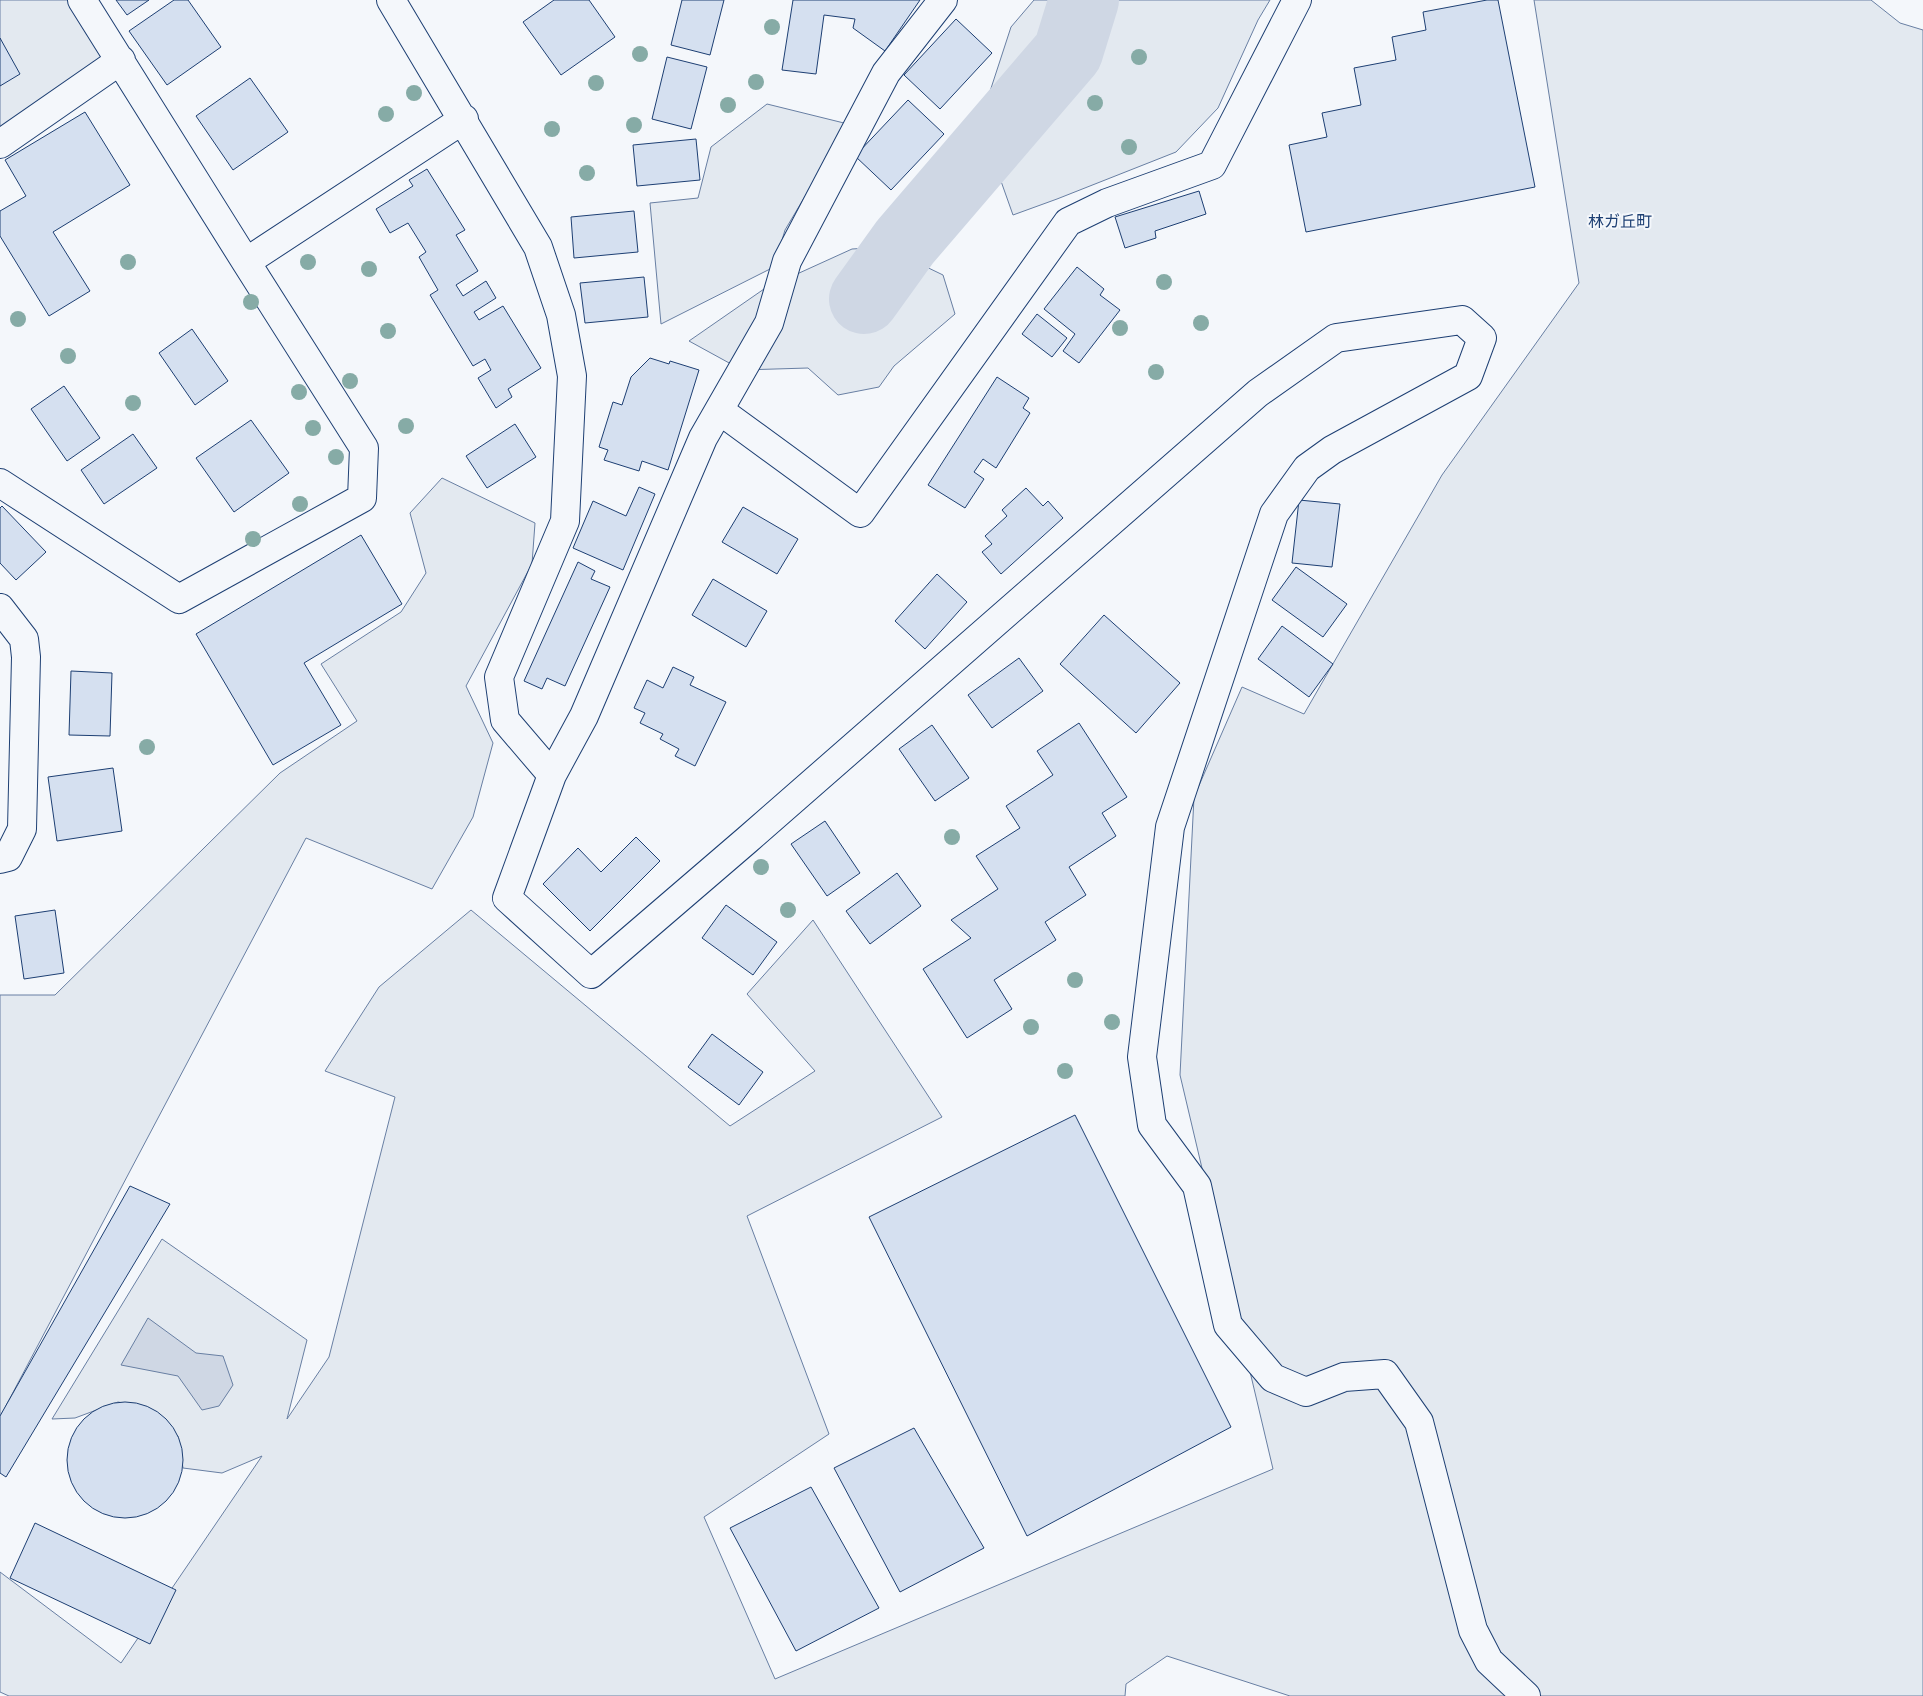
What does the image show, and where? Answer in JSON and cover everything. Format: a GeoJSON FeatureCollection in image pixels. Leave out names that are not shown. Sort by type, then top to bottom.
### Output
{"type":"FeatureCollection","features":[{"type":"Feature","properties":{"kind":"street"},"geometry":{"type":"LineString","coordinates":[[0,484],[179,599],[362,498],[364,448],[82,0]]}},
{"type":"Feature","properties":{"kind":"street"},"geometry":{"type":"LineString","coordinates":[[392,0],[538,247],[560,315],[572,376],[566,521],[499,677],[505,720],[552,775]]}},
{"type":"Feature","properties":{"kind":"street"},"geometry":{"type":"LineString","coordinates":[[943,0],[886,73],[787,261],[769,323],[703,438],[580,724],[552,775],[507,898],[591,974],[1258,393],[1336,338],[1462,320],[1482,338],[1468,376],[1332,450],[1307,468],[1274,514],[1170,827],[1142,1057],[1152,1125],[1197,1186],[1228,1325],[1273,1378],[1306,1392],[1344,1377],[1385,1374],[1419,1422],[1472,1630],[1489,1661],[1526,1696]]}},
{"type":"Feature","properties":{"kind":"street"},"geometry":{"type":"LineString","coordinates":[[719,410],[860,513],[1068,222],[1107,203],[1212,165],[1297,0]]}},
{"type":"Feature","properties":{"kind":"street"},"geometry":{"type":"LineString","coordinates":[[0,144],[121,60]]}},
{"type":"Feature","properties":{"kind":"street"},"geometry":{"type":"LineString","coordinates":[[246,262],[464,119]]}},
{"type":"Feature","properties":{"kind":"street"},"geometry":{"type":"LineString","coordinates":[[0,608],[24,639],[26,657],[22,829],[8,857],[0,859]]}},
{"type":"Feature","properties":{"kind":"shaded area"},"geometry":{"type":"Polygon","coordinates":[[[0,0],[76,0],[102,58],[0,127],[0,0]]]}},
{"type":"Feature","properties":{"kind":"shaded area"},"geometry":{"type":"Polygon","coordinates":[[[1034,0],[1270,0],[1258,20],[1218,108],[1176,152],[1013,215],[980,122],[1011,27],[1034,0]]]}},
{"type":"Feature","properties":{"kind":"shaded area"},"geometry":{"type":"Polygon","coordinates":[[[1534,0],[1871,0],[1900,23],[1923,30],[1923,1696],[1290,1696],[1167,1656],[1126,1684],[1125,1696],[9,1696],[0,1692],[0,1572],[121,1663],[262,1456],[222,1473],[183,1468],[178,1436],[149,1408],[118,1402],[75,1418],[52,1419],[162,1239],[307,1340],[287,1419],[329,1357],[395,1097],[325,1071],[379,987],[471,910],[730,1126],[815,1071],[747,994],[813,920],[942,1117],[747,1216],[829,1434],[704,1517],[775,1679],[1273,1469],[1180,1075],[1194,797],[1242,687],[1304,714],[1442,475],[1579,283],[1534,0]]]}},
{"type":"Feature","properties":{"kind":"shaded area"},"geometry":{"type":"Polygon","coordinates":[[[767,104],[848,124],[785,230],[774,267],[661,324],[650,203],[698,198],[711,147],[767,104]]]}},
{"type":"Feature","properties":{"kind":"shaded area"},"geometry":{"type":"Polygon","coordinates":[[[885,247],[943,275],[955,314],[894,366],[879,387],[838,395],[808,368],[742,370],[689,341],[764,289],[852,249],[885,247]]]}},
{"type":"Feature","properties":{"kind":"shaded area"},"geometry":{"type":"Polygon","coordinates":[[[442,478],[535,523],[532,564],[466,686],[493,743],[473,817],[432,889],[306,838],[0,1417],[0,995],[55,995],[280,773],[357,721],[321,664],[401,612],[426,573],[410,513],[442,478]]]}},
{"type":"Feature","properties":{"kind":"shaded area"},"geometry":{"type":"Polygon","coordinates":[[[148,1318],[196,1353],[223,1356],[233,1385],[219,1406],[202,1410],[178,1376],[121,1365],[148,1318]]]}},
{"type":"Feature","properties":{"kind":"building"},"geometry":{"type":"Polygon","coordinates":[[[116,0],[149,0],[127,15],[116,0]]]}},
{"type":"Feature","properties":{"kind":"building"},"geometry":{"type":"Polygon","coordinates":[[[174,0],[188,0],[221,47],[167,85],[129,31],[174,0]]]}},
{"type":"Feature","properties":{"kind":"building"},"geometry":{"type":"Polygon","coordinates":[[[554,0],[589,0],[615,37],[561,75],[523,22],[554,0]]]}},
{"type":"Feature","properties":{"kind":"building"},"geometry":{"type":"Polygon","coordinates":[[[682,0],[724,0],[710,55],[671,45],[682,0]]]}},
{"type":"Feature","properties":{"kind":"building"},"geometry":{"type":"Polygon","coordinates":[[[793,0],[920,0],[885,51],[853,28],[855,19],[824,15],[816,74],[782,70],[793,0]]]}},
{"type":"Feature","properties":{"kind":"building"},"geometry":{"type":"Polygon","coordinates":[[[1487,0],[1498,0],[1535,187],[1306,232],[1289,145],[1327,137],[1322,113],[1361,105],[1354,68],[1396,60],[1392,37],[1426,30],[1423,12],[1487,0]]]}},
{"type":"Feature","properties":{"kind":"building"},"geometry":{"type":"Polygon","coordinates":[[[956,19],[992,53],[940,109],[904,75],[956,19]]]}},
{"type":"Feature","properties":{"kind":"building"},"geometry":{"type":"Polygon","coordinates":[[[0,38],[20,74],[0,86],[0,38]]]}},
{"type":"Feature","properties":{"kind":"building"},"geometry":{"type":"Polygon","coordinates":[[[667,57],[707,67],[691,129],[652,119],[667,57]]]}},
{"type":"Feature","properties":{"kind":"building"},"geometry":{"type":"Polygon","coordinates":[[[250,78],[288,132],[233,170],[196,116],[250,78]]]}},
{"type":"Feature","properties":{"kind":"building"},"geometry":{"type":"Polygon","coordinates":[[[908,100],[944,134],[891,190],[855,156],[908,100]]]}},
{"type":"Feature","properties":{"kind":"building"},"geometry":{"type":"Polygon","coordinates":[[[85,112],[130,185],[53,232],[90,291],[49,316],[0,236],[0,211],[26,196],[5,160],[85,112]]]}},
{"type":"Feature","properties":{"kind":"building"},"geometry":{"type":"Polygon","coordinates":[[[696,139],[700,180],[637,186],[633,145],[696,139]]]}},
{"type":"Feature","properties":{"kind":"building"},"geometry":{"type":"Polygon","coordinates":[[[427,169],[465,230],[456,235],[478,271],[456,285],[463,296],[486,281],[496,298],[474,312],[479,320],[503,306],[541,368],[508,389],[512,397],[496,408],[478,378],[491,370],[485,359],[473,366],[430,295],[438,290],[419,257],[426,252],[408,223],[390,233],[376,209],[413,186],[409,180],[427,169]]]}},
{"type":"Feature","properties":{"kind":"building"},"geometry":{"type":"Polygon","coordinates":[[[1199,191],[1206,214],[1155,231],[1156,238],[1125,248],[1115,217],[1199,191]]]}},
{"type":"Feature","properties":{"kind":"building"},"geometry":{"type":"Polygon","coordinates":[[[634,211],[638,252],[574,258],[571,217],[634,211]]]}},
{"type":"Feature","properties":{"kind":"building"},"geometry":{"type":"Polygon","coordinates":[[[1077,267],[1104,289],[1100,295],[1120,310],[1079,363],[1063,351],[1075,334],[1044,309],[1077,267]]]}},
{"type":"Feature","properties":{"kind":"building"},"geometry":{"type":"Polygon","coordinates":[[[644,277],[648,317],[585,323],[580,283],[644,277]]]}},
{"type":"Feature","properties":{"kind":"building"},"geometry":{"type":"Polygon","coordinates":[[[1037,314],[1067,338],[1052,357],[1022,334],[1037,314]]]}},
{"type":"Feature","properties":{"kind":"building"},"geometry":{"type":"Polygon","coordinates":[[[192,329],[228,381],[195,405],[159,353],[192,329]]]}},
{"type":"Feature","properties":{"kind":"building"},"geometry":{"type":"Polygon","coordinates":[[[650,358],[669,364],[670,361],[699,370],[668,470],[642,461],[639,471],[604,460],[608,450],[599,447],[613,402],[622,405],[631,377],[650,358]]]}},
{"type":"Feature","properties":{"kind":"building"},"geometry":{"type":"Polygon","coordinates":[[[997,377],[1029,398],[1023,408],[1030,413],[996,468],[983,459],[974,472],[984,479],[965,508],[928,485],[997,377]]]}},
{"type":"Feature","properties":{"kind":"building"},"geometry":{"type":"Polygon","coordinates":[[[64,386],[100,438],[67,461],[31,409],[64,386]]]}},
{"type":"Feature","properties":{"kind":"building"},"geometry":{"type":"Polygon","coordinates":[[[251,420],[289,473],[234,512],[196,458],[251,420]]]}},
{"type":"Feature","properties":{"kind":"building"},"geometry":{"type":"Polygon","coordinates":[[[515,424],[536,457],[487,488],[466,456],[515,424]]]}},
{"type":"Feature","properties":{"kind":"building"},"geometry":{"type":"Polygon","coordinates":[[[133,434],[157,468],[104,504],[81,470],[133,434]]]}},
{"type":"Feature","properties":{"kind":"building"},"geometry":{"type":"Polygon","coordinates":[[[639,487],[655,494],[623,570],[573,548],[593,501],[626,516],[639,487]]]}},
{"type":"Feature","properties":{"kind":"building"},"geometry":{"type":"Polygon","coordinates":[[[1026,488],[1043,506],[1048,501],[1063,518],[1001,574],[982,552],[992,544],[985,536],[1007,516],[1002,510],[1026,488]]]}},
{"type":"Feature","properties":{"kind":"building"},"geometry":{"type":"Polygon","coordinates":[[[1299,500],[1340,504],[1332,567],[1292,563],[1299,500]]]}},
{"type":"Feature","properties":{"kind":"building"},"geometry":{"type":"Polygon","coordinates":[[[2,506],[46,552],[16,580],[0,563],[0,508],[2,506]]]}},
{"type":"Feature","properties":{"kind":"building"},"geometry":{"type":"Polygon","coordinates":[[[743,507],[798,539],[777,574],[722,542],[743,507]]]}},
{"type":"Feature","properties":{"kind":"building"},"geometry":{"type":"Polygon","coordinates":[[[361,535],[402,604],[304,663],[341,725],[273,765],[196,634],[361,535]]]}},
{"type":"Feature","properties":{"kind":"building"},"geometry":{"type":"Polygon","coordinates":[[[578,562],[595,571],[591,579],[610,587],[565,686],[547,678],[542,689],[524,681],[578,562]]]}},
{"type":"Feature","properties":{"kind":"building"},"geometry":{"type":"Polygon","coordinates":[[[1296,567],[1347,604],[1323,637],[1272,600],[1296,567]]]}},
{"type":"Feature","properties":{"kind":"building"},"geometry":{"type":"Polygon","coordinates":[[[937,574],[967,602],[925,649],[895,621],[937,574]]]}},
{"type":"Feature","properties":{"kind":"building"},"geometry":{"type":"Polygon","coordinates":[[[713,579],[767,611],[746,647],[692,615],[713,579]]]}},
{"type":"Feature","properties":{"kind":"building"},"geometry":{"type":"Polygon","coordinates":[[[1104,615],[1180,683],[1136,733],[1060,664],[1104,615]]]}},
{"type":"Feature","properties":{"kind":"building"},"geometry":{"type":"Polygon","coordinates":[[[1282,626],[1333,664],[1309,697],[1258,659],[1282,626]]]}},
{"type":"Feature","properties":{"kind":"building"},"geometry":{"type":"Polygon","coordinates":[[[1019,658],[1043,691],[992,728],[968,695],[1019,658]]]}},
{"type":"Feature","properties":{"kind":"building"},"geometry":{"type":"Polygon","coordinates":[[[673,667],[694,677],[690,685],[726,702],[695,766],[675,756],[679,749],[660,739],[663,734],[640,723],[645,713],[634,708],[647,680],[663,688],[673,667]]]}},
{"type":"Feature","properties":{"kind":"building"},"geometry":{"type":"Polygon","coordinates":[[[71,671],[112,673],[110,736],[69,735],[71,671]]]}},
{"type":"Feature","properties":{"kind":"building"},"geometry":{"type":"Polygon","coordinates":[[[1079,723],[1127,797],[1102,813],[1116,836],[1069,867],[1086,895],[1045,922],[1056,940],[994,980],[1012,1009],[967,1038],[923,969],[971,938],[951,920],[998,889],[976,856],[1020,828],[1006,806],[1053,775],[1037,751],[1079,723]]]}},
{"type":"Feature","properties":{"kind":"building"},"geometry":{"type":"Polygon","coordinates":[[[932,725],[969,778],[935,801],[899,749],[932,725]]]}},
{"type":"Feature","properties":{"kind":"building"},"geometry":{"type":"Polygon","coordinates":[[[113,768],[122,831],[57,841],[48,777],[113,768]]]}},
{"type":"Feature","properties":{"kind":"building"},"geometry":{"type":"Polygon","coordinates":[[[825,821],[860,873],[827,896],[791,844],[825,821]]]}},
{"type":"Feature","properties":{"kind":"building"},"geometry":{"type":"Polygon","coordinates":[[[636,837],[660,861],[590,931],[543,884],[578,848],[601,872],[636,837]]]}},
{"type":"Feature","properties":{"kind":"building"},"geometry":{"type":"Polygon","coordinates":[[[897,873],[921,906],[870,944],[846,911],[897,873]]]}},
{"type":"Feature","properties":{"kind":"building"},"geometry":{"type":"Polygon","coordinates":[[[726,905],[777,942],[753,975],[702,938],[726,905]]]}},
{"type":"Feature","properties":{"kind":"building"},"geometry":{"type":"Polygon","coordinates":[[[55,910],[64,973],[24,979],[15,916],[55,910]]]}},
{"type":"Feature","properties":{"kind":"building"},"geometry":{"type":"Polygon","coordinates":[[[712,1034],[763,1072],[739,1105],[688,1067],[712,1034]]]}},
{"type":"Feature","properties":{"kind":"building"},"geometry":{"type":"Polygon","coordinates":[[[1075,1115],[1231,1427],[1027,1536],[869,1217],[1075,1115]]]}},
{"type":"Feature","properties":{"kind":"building"},"geometry":{"type":"Polygon","coordinates":[[[130,1186],[170,1204],[6,1477],[0,1473],[0,1416],[130,1186]]]}},
{"type":"Feature","properties":{"kind":"building"},"geometry":{"type":"Polygon","coordinates":[[[125,1402],[147,1406],[166,1419],[179,1438],[183,1460],[179,1482],[166,1501],[147,1514],[125,1518],[103,1514],[84,1501],[71,1482],[67,1460],[71,1438],[84,1419],[103,1406],[125,1402]]]}},
{"type":"Feature","properties":{"kind":"building"},"geometry":{"type":"Polygon","coordinates":[[[914,1428],[984,1548],[900,1592],[834,1468],[914,1428]]]}},
{"type":"Feature","properties":{"kind":"building"},"geometry":{"type":"Polygon","coordinates":[[[811,1487],[879,1608],[796,1651],[730,1528],[811,1487]]]}},
{"type":"Feature","properties":{"kind":"building"},"geometry":{"type":"Polygon","coordinates":[[[35,1523],[176,1590],[150,1644],[10,1578],[35,1523]]]}},
{"type":"Feature","properties":{"kind":"waterway"},"geometry":{"type":"LineString","coordinates":[[864,299],[905,242],[1068,52],[1084,0]]}},
{"type":"Feature","properties":{"kind":"district","name":"林ガ丘町"},"geometry":{"type":"Point","coordinates":[1620,221]}}]}
